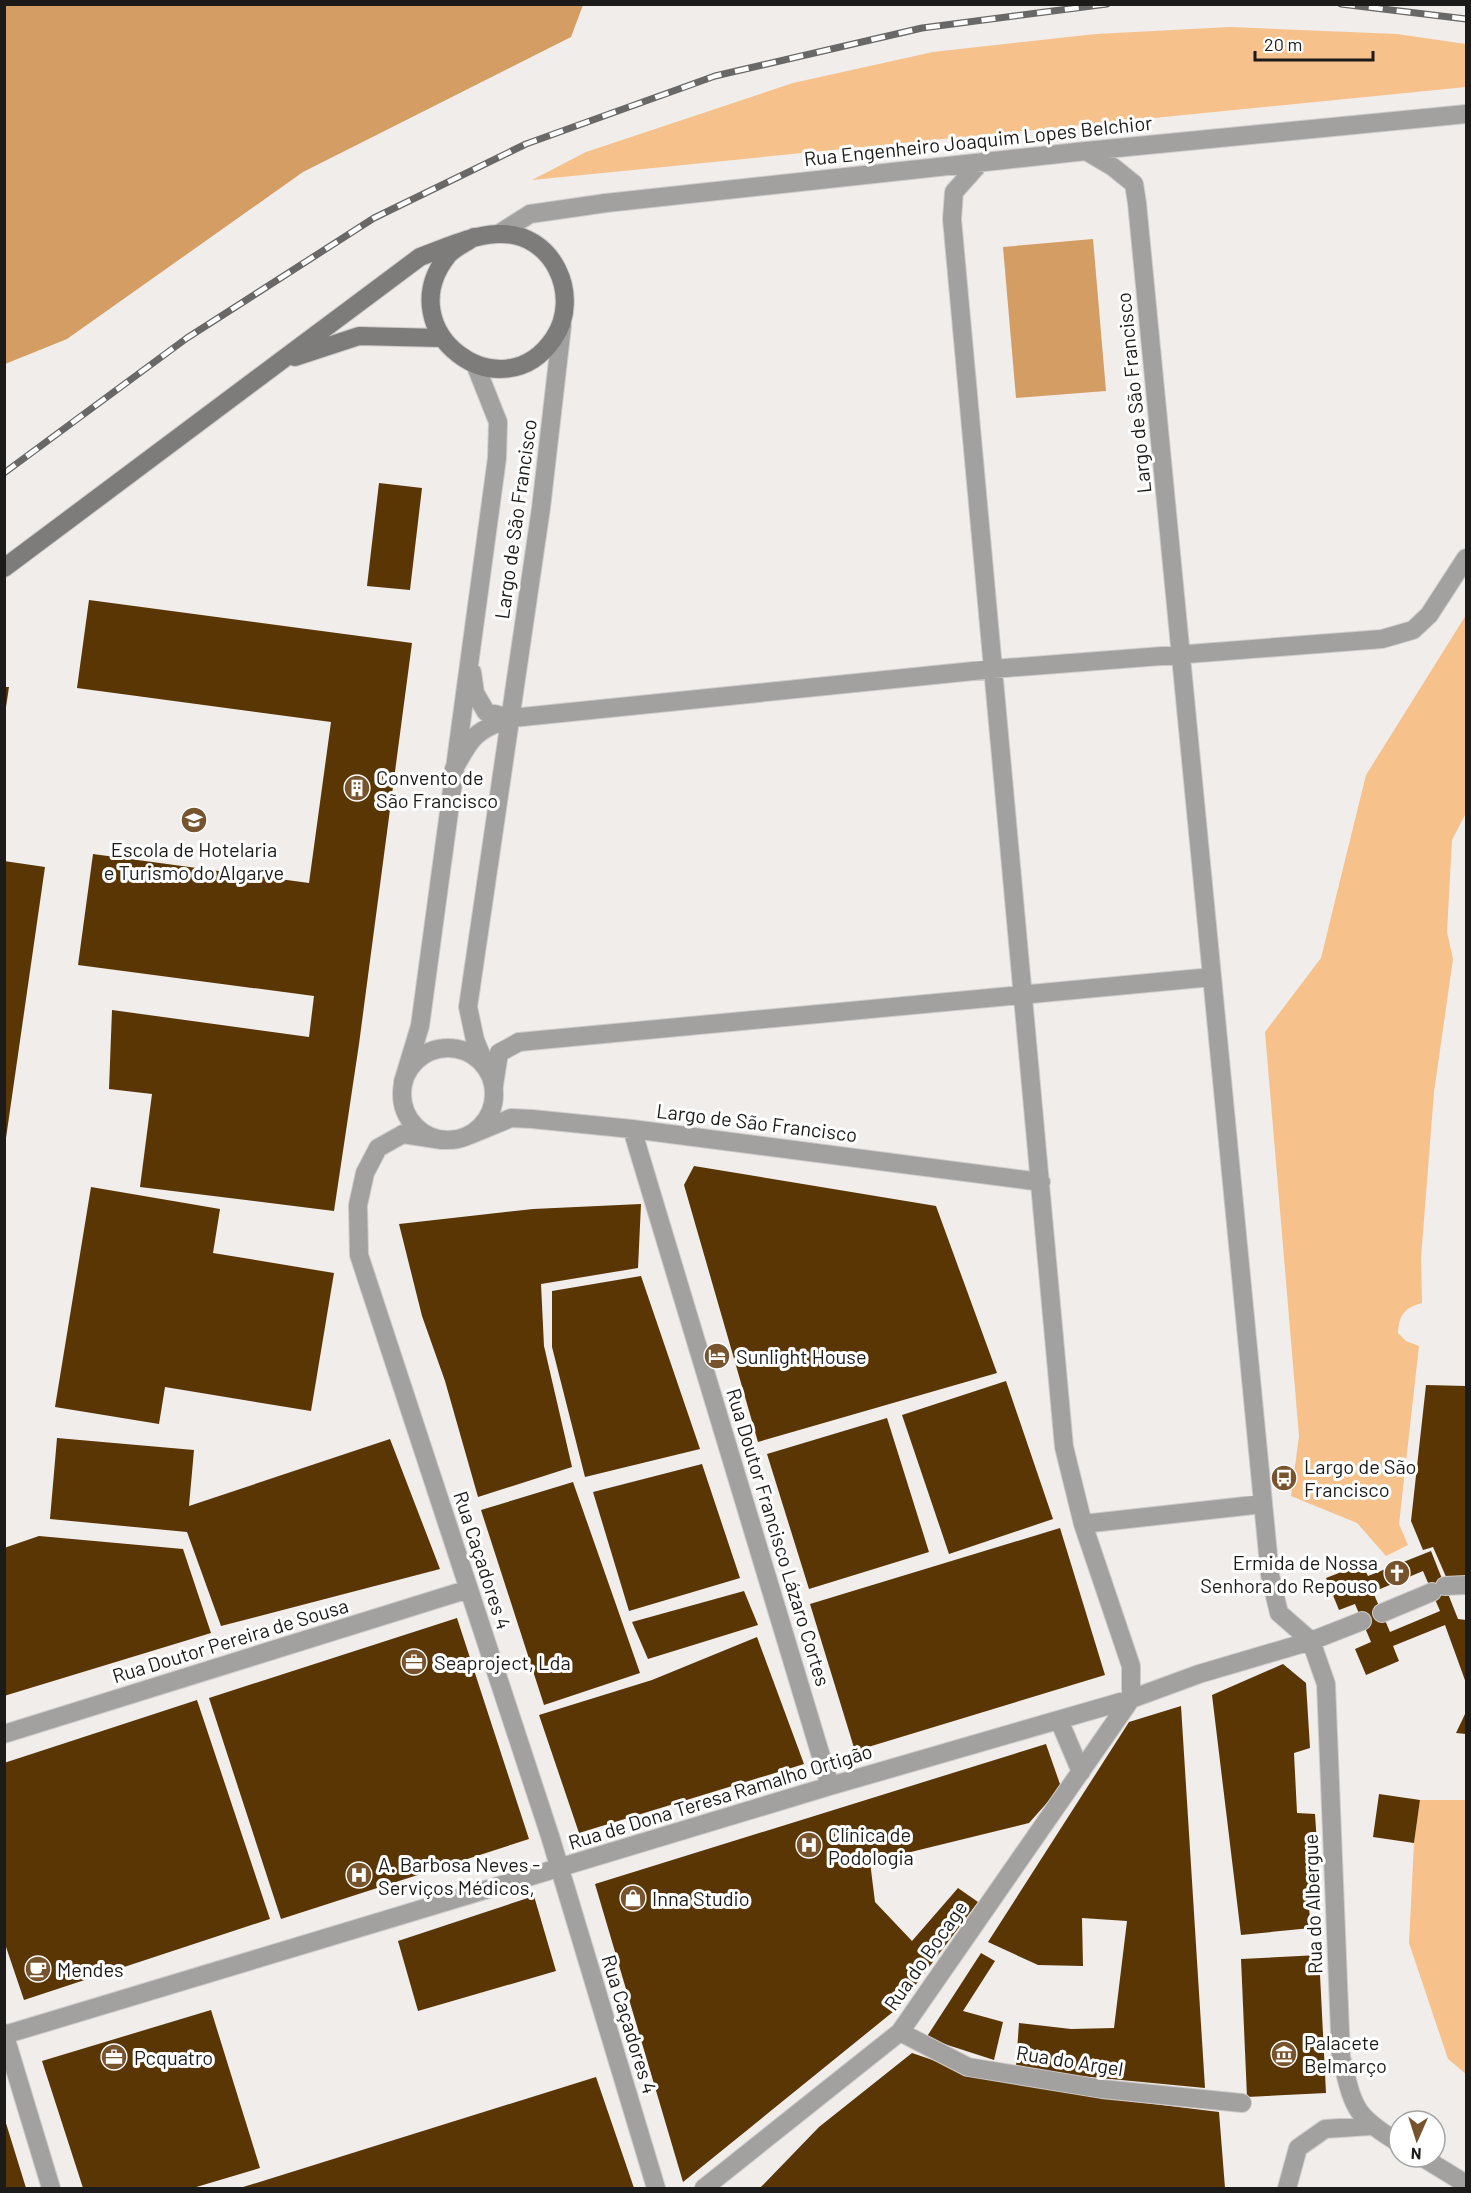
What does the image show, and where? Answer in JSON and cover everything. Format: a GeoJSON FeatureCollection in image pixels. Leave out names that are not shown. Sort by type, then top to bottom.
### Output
{"type":"FeatureCollection","features":[{"type":"Feature","properties":{"kind":"street","name":"Rua Engenheiro Joaquim Lopes Belchior"},"geometry":{"type":"LineString","coordinates":[[500,234],[530,214],[617,202],[1086,151],[1467,114]]}},
{"type":"Feature","properties":{"kind":"street","name":"Largo de São Francisco"},"geometry":{"type":"LineString","coordinates":[[1086,151],[1113,167],[1134,184],[1182,655],[1270,1575],[1279,1613],[1311,1641]]}},
{"type":"Feature","properties":{"kind":"street"},"geometry":{"type":"LineString","coordinates":[[979,164],[954,192],[952,219],[1064,1447],[1083,1524],[1131,1666],[1131,1699]]}},
{"type":"Feature","properties":{"kind":"street"},"geometry":{"type":"LineString","coordinates":[[4,568],[420,257],[474,237],[500,234],[525,239],[547,253],[562,275],[567,300],[562,326],[545,351],[520,366],[489,369],[461,359],[440,338],[430,309],[433,279],[449,254],[474,237]]}},
{"type":"Feature","properties":{"kind":"street","name":"Largo de São Francisco"},"geometry":{"type":"LineString","coordinates":[[490,1077],[475,1040],[468,1007],[541,508],[562,326]]}},
{"type":"Feature","properties":{"kind":"street"},"geometry":{"type":"LineString","coordinates":[[282,362],[359,336],[440,338]]}},
{"type":"Feature","properties":{"kind":"street","name":"Largo de São Francisco"},"geometry":{"type":"LineString","coordinates":[[403,1082],[420,1026],[497,458],[498,422],[475,364]]}},
{"type":"Feature","properties":{"kind":"street","name":"Largo de São Francisco"},"geometry":{"type":"LineString","coordinates":[[454,769],[471,737],[486,726],[512,718],[993,669],[1382,639],[1413,630],[1429,615],[1467,558]]}},
{"type":"Feature","properties":{"kind":"street","name":"Largo de São Francisco"},"geometry":{"type":"LineString","coordinates":[[469,656],[475,693],[486,712],[512,718]]}},
{"type":"Feature","properties":{"kind":"street"},"geometry":{"type":"LineString","coordinates":[[490,1077],[499,1053],[519,1041],[1212,977]]}},
{"type":"Feature","properties":{"kind":"street"},"geometry":{"type":"LineString","coordinates":[[434,1050],[464,1050],[477,1057],[490,1077],[495,1100],[482,1126],[470,1135],[442,1140],[427,1135],[414,1125],[405,1112],[402,1097],[403,1082],[410,1068],[434,1050]]}},
{"type":"Feature","properties":{"kind":"street","name":"Largo de São Francisco"},"geometry":{"type":"LineString","coordinates":[[470,1135],[511,1118],[632,1129],[1041,1182]]}},
{"type":"Feature","properties":{"kind":"street","name":"Rua Doutor Francisco Lázaro Cortes"},"geometry":{"type":"LineString","coordinates":[[632,1129],[830,1786]]}},
{"type":"Feature","properties":{"kind":"street","name":"Rua Caçadores 4"},"geometry":{"type":"LineString","coordinates":[[442,1140],[403,1134],[378,1148],[365,1173],[358,1205],[359,1255],[560,1869],[656,2188]]}},
{"type":"Feature","properties":{"kind":"street"},"geometry":{"type":"LineString","coordinates":[[1083,1524],[1263,1504]]}},
{"type":"Feature","properties":{"kind":"street"},"geometry":{"type":"LineString","coordinates":[[1382,1613],[1439,1589],[1467,1585]]}},
{"type":"Feature","properties":{"kind":"street","name":"Rua Doutor Pereira de Sousa"},"geometry":{"type":"LineString","coordinates":[[4,1734],[469,1589]]}},
{"type":"Feature","properties":{"kind":"street","name":"Rua de Dona Teresa Ramalho Ortigão"},"geometry":{"type":"LineString","coordinates":[[5,2034],[830,1786],[1131,1699],[1199,1674],[1311,1641],[1362,1621]]}},
{"type":"Feature","properties":{"kind":"street","name":"Rua do Albergue"},"geometry":{"type":"LineString","coordinates":[[1311,1641],[1326,1684],[1341,2057],[1353,2103],[1370,2126],[1387,2136]]}},
{"type":"Feature","properties":{"kind":"street","name":"Rua do Bocage"},"geometry":{"type":"LineString","coordinates":[[704,2188],[900,2032],[1131,1699]]}},
{"type":"Feature","properties":{"kind":"street"},"geometry":{"type":"LineString","coordinates":[[1059,1720],[1081,1772]]}},
{"type":"Feature","properties":{"kind":"street","name":"Rua do Argel"},"geometry":{"type":"LineString","coordinates":[[900,2032],[968,2067],[1102,2089],[1242,2103]]}},
{"type":"Feature","properties":{"kind":"street"},"geometry":{"type":"LineString","coordinates":[[5,2034],[51,2188]]}},
{"type":"Feature","properties":{"kind":"street"},"geometry":{"type":"LineString","coordinates":[[1287,2188],[1298,2148],[1325,2129],[1370,2126]]}},
{"type":"Feature","properties":{"kind":"street"},"geometry":{"type":"LineString","coordinates":[[1442,2169],[1467,2184]]}},
{"type":"Feature","properties":{"kind":"shaded area"},"geometry":{"type":"Polygon","coordinates":[[[5,4],[583,5],[571,37],[303,172],[67,339],[5,364],[5,4]]]}},
{"type":"Feature","properties":{"kind":"shaded area"},"geometry":{"type":"Polygon","coordinates":[[[1230,27],[1397,34],[1466,44],[1466,87],[532,180],[586,152],[793,83],[933,52],[1096,34],[1230,27]]]}},
{"type":"Feature","properties":{"kind":"shaded area"},"geometry":{"type":"Polygon","coordinates":[[[1093,239],[1106,391],[1016,398],[1003,247],[1093,239]]]}},
{"type":"Feature","properties":{"kind":"shaded area"},"geometry":{"type":"Polygon","coordinates":[[[1466,615],[1466,813],[1452,840],[1447,932],[1453,959],[1434,1092],[1421,1258],[1422,1303],[1411,1307],[1404,1313],[1398,1333],[1406,1341],[1419,1346],[1399,1524],[1408,1545],[1386,1556],[1357,1523],[1291,1496],[1299,1436],[1265,1032],[1321,958],[1366,775],[1466,615]]]}},
{"type":"Feature","properties":{"kind":"shaded area"},"geometry":{"type":"Polygon","coordinates":[[[1420,1800],[1466,1800],[1466,2074],[1448,2059],[1409,1943],[1414,1843],[1420,1800]]]}},
{"type":"Feature","properties":{"kind":"building"},"geometry":{"type":"Polygon","coordinates":[[[379,483],[422,488],[410,590],[367,586],[379,483]]]}},
{"type":"Feature","properties":{"kind":"building","name":"Convento de São Francisco"},"geometry":{"type":"Polygon","coordinates":[[[89,600],[412,643],[359,1044],[334,1211],[140,1187],[152,1094],[109,1089],[112,1010],[309,1037],[314,996],[78,965],[93,854],[309,883],[331,722],[77,688],[89,600]]]}},
{"type":"Feature","properties":{"kind":"building"},"geometry":{"type":"Polygon","coordinates":[[[4,687],[9,687],[6,707],[4,707],[4,687]]]}},
{"type":"Feature","properties":{"kind":"building"},"geometry":{"type":"Polygon","coordinates":[[[4,861],[45,867],[6,1138],[4,1138],[4,861]]]}},
{"type":"Feature","properties":{"kind":"building"},"geometry":{"type":"Polygon","coordinates":[[[694,1166],[936,1206],[997,1373],[758,1442],[684,1185],[694,1166]]]}},
{"type":"Feature","properties":{"kind":"building"},"geometry":{"type":"Polygon","coordinates":[[[91,1187],[220,1209],[213,1253],[334,1273],[311,1411],[165,1387],[159,1424],[55,1407],[91,1187]]]}},
{"type":"Feature","properties":{"kind":"building"},"geometry":{"type":"Polygon","coordinates":[[[641,1204],[638,1268],[541,1284],[544,1346],[572,1467],[478,1497],[445,1381],[422,1316],[399,1224],[533,1209],[641,1204]]]}},
{"type":"Feature","properties":{"kind":"building"},"geometry":{"type":"Polygon","coordinates":[[[641,1276],[700,1449],[585,1477],[552,1347],[552,1291],[641,1276]]]}},
{"type":"Feature","properties":{"kind":"building"},"geometry":{"type":"Polygon","coordinates":[[[1006,1381],[1053,1519],[949,1554],[902,1415],[1006,1381]]]}},
{"type":"Feature","properties":{"kind":"building"},"geometry":{"type":"Polygon","coordinates":[[[1426,1385],[1466,1386],[1466,1578],[1447,1579],[1433,1547],[1423,1550],[1411,1521],[1426,1385]]]}},
{"type":"Feature","properties":{"kind":"building"},"geometry":{"type":"Polygon","coordinates":[[[887,1418],[929,1552],[809,1589],[767,1454],[887,1418]]]}},
{"type":"Feature","properties":{"kind":"building"},"geometry":{"type":"Polygon","coordinates":[[[57,1438],[194,1450],[189,1506],[390,1439],[440,1569],[221,1626],[187,1532],[50,1519],[57,1438]]]}},
{"type":"Feature","properties":{"kind":"building"},"geometry":{"type":"Polygon","coordinates":[[[702,1464],[740,1578],[629,1611],[593,1492],[702,1464]]]}},
{"type":"Feature","properties":{"kind":"building"},"geometry":{"type":"Polygon","coordinates":[[[573,1482],[640,1673],[544,1705],[481,1510],[573,1482]]]}},
{"type":"Feature","properties":{"kind":"building"},"geometry":{"type":"Polygon","coordinates":[[[1060,1528],[1105,1675],[855,1751],[810,1604],[1060,1528]]]}},
{"type":"Feature","properties":{"kind":"building"},"geometry":{"type":"Polygon","coordinates":[[[39,1536],[183,1549],[211,1633],[4,1696],[4,1548],[39,1536]]]}},
{"type":"Feature","properties":{"kind":"building"},"geometry":{"type":"Polygon","coordinates":[[[1431,1551],[1458,1619],[1466,1620],[1466,1683],[1445,1625],[1393,1646],[1399,1661],[1366,1675],[1355,1649],[1371,1642],[1355,1604],[1339,1610],[1326,1578],[1362,1564],[1368,1576],[1431,1551]],[[1423,1571],[1373,1592],[1390,1632],[1440,1611],[1423,1571]]]}},
{"type":"Feature","properties":{"kind":"building"},"geometry":{"type":"Polygon","coordinates":[[[744,1591],[758,1625],[648,1659],[632,1622],[744,1591]]]}},
{"type":"Feature","properties":{"kind":"building"},"geometry":{"type":"Polygon","coordinates":[[[457,1618],[529,1839],[281,1919],[209,1698],[457,1618]]]}},
{"type":"Feature","properties":{"kind":"building"},"geometry":{"type":"Polygon","coordinates":[[[757,1637],[804,1764],[579,1833],[539,1715],[652,1680],[757,1637]]]}},
{"type":"Feature","properties":{"kind":"building"},"geometry":{"type":"Polygon","coordinates":[[[1283,1664],[1306,1683],[1310,1748],[1294,1753],[1297,1813],[1315,1814],[1320,1889],[1307,1888],[1311,1928],[1241,1935],[1212,1695],[1283,1664]]]}},
{"type":"Feature","properties":{"kind":"building"},"geometry":{"type":"Polygon","coordinates":[[[197,1700],[270,1919],[24,2000],[4,1941],[4,1763],[197,1700]]]}},
{"type":"Feature","properties":{"kind":"building"},"geometry":{"type":"Polygon","coordinates":[[[1181,1706],[1205,2088],[1069,2075],[1016,2066],[1019,2023],[1071,2029],[1114,2028],[1127,1921],[1082,1918],[1083,1966],[1038,1965],[988,1942],[1129,1722],[1181,1706]]]}},
{"type":"Feature","properties":{"kind":"building"},"geometry":{"type":"Polygon","coordinates":[[[1466,1712],[1466,1734],[1456,1733],[1466,1712]]]}},
{"type":"Feature","properties":{"kind":"building"},"geometry":{"type":"Polygon","coordinates":[[[1046,1744],[1061,1787],[1029,1823],[870,1862],[875,1902],[912,1941],[958,1888],[978,1902],[899,2007],[683,2182],[595,1884],[1046,1744]]]}},
{"type":"Feature","properties":{"kind":"building"},"geometry":{"type":"Polygon","coordinates":[[[1379,1794],[1420,1800],[1414,1843],[1373,1837],[1379,1794]]]}},
{"type":"Feature","properties":{"kind":"building"},"geometry":{"type":"Polygon","coordinates":[[[534,1896],[556,1971],[418,2011],[398,1941],[534,1896]]]}},
{"type":"Feature","properties":{"kind":"building"},"geometry":{"type":"Polygon","coordinates":[[[981,1953],[995,1961],[963,2011],[1003,2022],[994,2060],[926,2038],[981,1953]]]}},
{"type":"Feature","properties":{"kind":"building","name":"Palacete Belmarço"},"geometry":{"type":"Polygon","coordinates":[[[1319,1955],[1326,2093],[1247,2097],[1241,1959],[1319,1955]]]}},
{"type":"Feature","properties":{"kind":"building"},"geometry":{"type":"Polygon","coordinates":[[[211,2010],[260,2168],[193,2188],[83,2188],[42,2061],[211,2010]]]}},
{"type":"Feature","properties":{"kind":"building"},"geometry":{"type":"Polygon","coordinates":[[[912,2053],[968,2072],[1096,2097],[1219,2112],[1225,2188],[760,2188],[819,2127],[912,2053]]]}},
{"type":"Feature","properties":{"kind":"building"},"geometry":{"type":"Polygon","coordinates":[[[596,2077],[634,2188],[240,2188],[596,2077]]]}},
{"type":"Feature","properties":{"kind":"building"},"geometry":{"type":"Polygon","coordinates":[[[5,2120],[26,2188],[4,2188],[5,2120]]]}},
{"type":"Feature","properties":{"kind":"railway"},"geometry":{"type":"LineString","coordinates":[[4,473],[187,338],[374,218],[526,144],[715,76],[922,28],[1107,4]]}},
{"type":"Feature","properties":{"kind":"railway"},"geometry":{"type":"LineString","coordinates":[[1341,4],[1466,19]]}},
{"type":"Feature","properties":{"kind":"place","name":"Convento de São Francisco"},"geometry":{"type":"Point","coordinates":[357,788]}},
{"type":"Feature","properties":{"kind":"place","name":"Escola de Hotelaria e Turismo do Algarve"},"geometry":{"type":"Point","coordinates":[194,820]}},
{"type":"Feature","properties":{"kind":"place","name":"Sunlight House"},"geometry":{"type":"Point","coordinates":[717,1356]}},
{"type":"Feature","properties":{"kind":"place","name":"Largo de São Francisco"},"geometry":{"type":"Point","coordinates":[1284,1478]}},
{"type":"Feature","properties":{"kind":"place","name":"Ermida de Nossa Senhora do Repouso"},"geometry":{"type":"Point","coordinates":[1397,1573]}},
{"type":"Feature","properties":{"kind":"place","name":"Seaproject, Lda"},"geometry":{"type":"Point","coordinates":[414,1662]}},
{"type":"Feature","properties":{"kind":"place","name":"Clínica de Podologia"},"geometry":{"type":"Point","coordinates":[809,1845]}},
{"type":"Feature","properties":{"kind":"place","name":"A. Barbosa Neves - Serviços Médicos,"},"geometry":{"type":"Point","coordinates":[359,1875]}},
{"type":"Feature","properties":{"kind":"place","name":"Inna Studio"},"geometry":{"type":"Point","coordinates":[633,1898]}},
{"type":"Feature","properties":{"kind":"place","name":"Mendes"},"geometry":{"type":"Point","coordinates":[38,1969]}},
{"type":"Feature","properties":{"kind":"place","name":"Palacete Belmarço"},"geometry":{"type":"Point","coordinates":[1284,2054]}},
{"type":"Feature","properties":{"kind":"place","name":"Pcquatro"},"geometry":{"type":"Point","coordinates":[114,2057]}}]}
